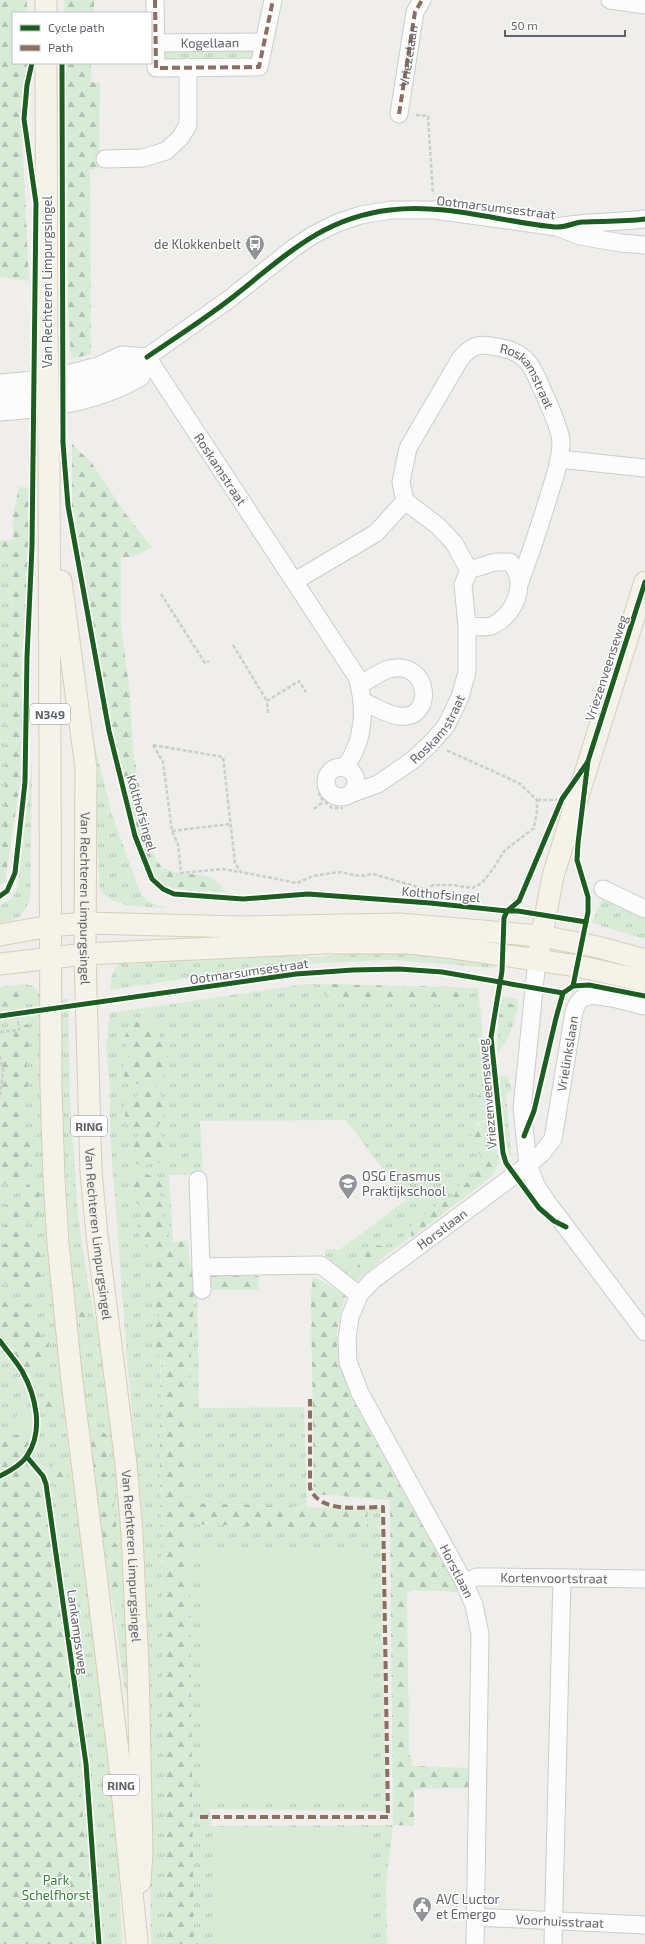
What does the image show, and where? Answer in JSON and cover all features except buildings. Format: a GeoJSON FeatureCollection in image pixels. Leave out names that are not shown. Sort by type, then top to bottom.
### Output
{"type":"FeatureCollection","features":[{"type":"Feature","properties":{"kind":"main road"},"geometry":{"type":"LineString","coordinates":[[46,0],[46,12]]}},
{"type":"Feature","properties":{"kind":"main road","name":"Van Rechteren Limpurgsingel"},"geometry":{"type":"LineString","coordinates":[[46,64],[47,339],[50,501],[51,1088],[54,1179],[58,1244],[71,1373],[119,1760],[137,1943]]}},
{"type":"Feature","properties":{"kind":"main road","name":"Van Rechteren Limpurgsingel"},"geometry":{"type":"LineString","coordinates":[[50,501],[86,768],[85,954],[92,1172],[97,1235],[126,1464],[132,1533],[138,1668],[142,1852],[137,1943]]}},
{"type":"Feature","properties":{"kind":"main road","name":"Vriezenveenseweg"},"geometry":{"type":"LineString","coordinates":[[537,960],[553,876],[641,608],[645,582]]}},
{"type":"Feature","properties":{"kind":"main road"},"geometry":{"type":"LineString","coordinates":[[0,935],[50,926],[86,923],[234,927],[399,924],[542,936],[598,946],[645,960]]}},
{"type":"Feature","properties":{"kind":"main road"},"geometry":{"type":"LineString","coordinates":[[0,964],[51,956],[85,954],[324,943],[408,943],[454,948],[577,966],[645,981]]}},
{"type":"Feature","properties":{"kind":"street","name":"Kogellaan"},"geometry":{"type":"LineString","coordinates":[[155,0],[156,68],[259,67],[273,0]]}},
{"type":"Feature","properties":{"kind":"street","name":"Vriezelaan"},"geometry":{"type":"LineString","coordinates":[[399,114],[415,12],[422,0]]}},
{"type":"Feature","properties":{"kind":"street"},"geometry":{"type":"LineString","coordinates":[[610,0],[645,5]]}},
{"type":"Feature","properties":{"kind":"street","name":"Kogellaan"},"geometry":{"type":"LineString","coordinates":[[155,43],[264,42]]}},
{"type":"Feature","properties":{"kind":"street","name":"Kogellaan"},"geometry":{"type":"LineString","coordinates":[[105,159],[143,158],[166,152],[180,138],[188,126],[188,67]]}},
{"type":"Feature","properties":{"kind":"street","name":"Ootmarsumsestraat"},"geometry":{"type":"LineString","coordinates":[[0,399],[22,398],[69,390],[128,368],[228,300],[295,247],[313,235],[361,215],[391,210],[434,210],[557,227],[580,236],[645,245]]}},
{"type":"Feature","properties":{"kind":"street","name":"Ootmarsumsestraat"},"geometry":{"type":"LineString","coordinates":[[557,227],[581,222],[622,222],[645,219]]}},
{"type":"Feature","properties":{"kind":"street","name":"Roskamstraat"},"geometry":{"type":"LineString","coordinates":[[405,502],[401,482],[408,448],[460,359],[468,349],[479,345],[495,346],[524,356],[534,369],[550,406],[561,440],[559,459],[537,535],[520,582],[519,594],[509,612],[491,626],[466,626]]}},
{"type":"Feature","properties":{"kind":"street"},"geometry":{"type":"LineString","coordinates":[[0,383],[71,374],[98,366],[122,355],[147,356],[141,377],[127,386],[72,404],[0,412]]}},
{"type":"Feature","properties":{"kind":"street","name":"Roskamstraat"},"geometry":{"type":"LineString","coordinates":[[147,356],[357,677],[361,693],[363,712],[360,737],[351,760],[344,768]]}},
{"type":"Feature","properties":{"kind":"street"},"geometry":{"type":"LineString","coordinates":[[559,459],[645,468]]}},
{"type":"Feature","properties":{"kind":"street"},"geometry":{"type":"LineString","coordinates":[[295,581],[376,533],[405,502],[438,526],[454,543],[469,570],[495,562],[510,562],[516,569],[520,582]]}},
{"type":"Feature","properties":{"kind":"street","name":"Roskamstraat"},"geometry":{"type":"LineString","coordinates":[[350,794],[378,784],[414,760],[446,726],[460,697],[467,672],[463,585],[469,570]]}},
{"type":"Feature","properties":{"kind":"street"},"geometry":{"type":"LineString","coordinates":[[344,768],[353,773],[356,786],[350,794],[346,797],[332,794],[326,785],[326,780],[331,771],[344,768]]}},
{"type":"Feature","properties":{"kind":"street"},"geometry":{"type":"LineString","coordinates":[[603,889],[645,909]]}},
{"type":"Feature","properties":{"kind":"street","name":"Vriezenveenseweg"},"geometry":{"type":"LineString","coordinates":[[537,960],[522,1108],[528,1165],[537,1187],[547,1202],[645,1332]]}},
{"type":"Feature","properties":{"kind":"street","name":"Vrielinkslaan"},"geometry":{"type":"LineString","coordinates":[[528,1165],[542,1153],[553,1139],[574,1012],[579,1002],[584,997],[593,995],[643,1005]]}},
{"type":"Feature","properties":{"kind":"street","name":"Horstlaan"},"geometry":{"type":"LineString","coordinates":[[475,1944],[480,1634],[474,1605],[464,1582],[360,1392],[348,1362],[347,1339],[350,1317],[359,1295],[373,1280],[528,1165]]}},
{"type":"Feature","properties":{"kind":"street"},"geometry":{"type":"LineString","coordinates":[[198,1180],[202,1290]]}},
{"type":"Feature","properties":{"kind":"street"},"geometry":{"type":"LineString","coordinates":[[201,1267],[321,1265],[359,1295]]}},
{"type":"Feature","properties":{"kind":"street","name":"Kortenvoortstraat"},"geometry":{"type":"LineString","coordinates":[[464,1582],[476,1577],[645,1579]]}},
{"type":"Feature","properties":{"kind":"street"},"geometry":{"type":"LineString","coordinates":[[553,1944],[562,1578]]}},
{"type":"Feature","properties":{"kind":"street","name":"Voorhuisstraat"},"geometry":{"type":"LineString","coordinates":[[475,1918],[645,1925]]}},
{"type":"Feature","properties":{"kind":"path"},"geometry":{"type":"LineString","coordinates":[[399,114],[428,116],[434,210]]}},
{"type":"Feature","properties":{"kind":"path"},"geometry":{"type":"LineString","coordinates":[[161,594],[205,663],[209,661]]}},
{"type":"Feature","properties":{"kind":"path"},"geometry":{"type":"LineString","coordinates":[[233,646],[268,701],[268,713]]}},
{"type":"Feature","properties":{"kind":"path"},"geometry":{"type":"LineString","coordinates":[[268,701],[299,682],[306,692]]}},
{"type":"Feature","properties":{"kind":"path"},"geometry":{"type":"LineString","coordinates":[[431,743],[519,784],[537,800],[562,800],[559,806]]}},
{"type":"Feature","properties":{"kind":"path"},"geometry":{"type":"LineString","coordinates":[[241,872],[235,863],[223,757],[152,745],[164,762],[172,831],[178,844],[181,873],[223,869],[297,883],[313,876],[339,872],[360,876],[373,874],[425,889],[434,885],[452,885],[472,888],[482,883],[505,850],[534,828],[538,812],[537,800]]}},
{"type":"Feature","properties":{"kind":"path"},"geometry":{"type":"LineString","coordinates":[[314,809],[323,802]]}},
{"type":"Feature","properties":{"kind":"path"},"geometry":{"type":"LineString","coordinates":[[172,831],[230,824]]}},
{"type":"Feature","properties":{"kind":"path"},"geometry":{"type":"LineString","coordinates":[[422,902],[425,889]]}},
{"type":"Feature","properties":{"kind":"path"},"geometry":{"type":"LineString","coordinates":[[0,1032],[19,1030],[17,1013]]}},
{"type":"Feature","properties":{"kind":"path"},"geometry":{"type":"LineString","coordinates":[[0,1056],[2,1070],[0,1098]]}},
{"type":"Feature","properties":{"kind":"green space"},"geometry":{"type":"Polygon","coordinates":[[[0,0],[27,0],[27,12],[12,12],[12,64],[27,64],[22,134],[29,281],[0,277],[0,0]]]}},
{"type":"Feature","properties":{"kind":"green space"},"geometry":{"type":"Polygon","coordinates":[[[64,0],[94,0],[94,12],[65,12],[64,0]]]}},
{"type":"Feature","properties":{"kind":"green space"},"geometry":{"type":"Polygon","coordinates":[[[165,47],[255,48],[256,61],[162,60],[165,47]]]}},
{"type":"Feature","properties":{"kind":"green space"},"geometry":{"type":"Polygon","coordinates":[[[66,64],[91,64],[91,82],[100,83],[99,168],[90,170],[91,354],[71,359],[68,304],[66,64]]]}},
{"type":"Feature","properties":{"kind":"green space"},"geometry":{"type":"Polygon","coordinates":[[[72,444],[91,462],[128,517],[152,547],[133,557],[121,557],[121,625],[130,694],[133,750],[148,836],[156,859],[162,868],[174,872],[208,876],[219,883],[225,892],[193,891],[166,887],[155,880],[146,866],[133,831],[122,798],[100,703],[72,536],[72,444]]]}},
{"type":"Feature","properties":{"kind":"green space"},"geometry":{"type":"Polygon","coordinates":[[[19,487],[29,488],[27,610],[21,660],[24,756],[5,882],[0,885],[0,857],[3,848],[13,559],[0,560],[0,541],[13,540],[13,515],[19,487]]]}},
{"type":"Feature","properties":{"kind":"green space"},"geometry":{"type":"Polygon","coordinates":[[[13,559],[3,848],[0,857],[0,560],[13,559]]]}},
{"type":"Feature","properties":{"kind":"green space"},"geometry":{"type":"Polygon","coordinates":[[[91,730],[112,814],[135,879],[142,895],[151,903],[166,908],[121,904],[113,901],[100,890],[91,730]]]}},
{"type":"Feature","properties":{"kind":"green space"},"geometry":{"type":"Polygon","coordinates":[[[32,762],[30,900],[19,917],[12,921],[0,923],[0,906],[11,899],[18,887],[32,762]]]}},
{"type":"Feature","properties":{"kind":"green space"},"geometry":{"type":"Polygon","coordinates":[[[603,896],[645,917],[645,939],[592,923],[603,896]]]}},
{"type":"Feature","properties":{"kind":"green space"},"geometry":{"type":"Polygon","coordinates":[[[348,950],[495,960],[495,968],[391,960],[300,964],[271,966],[110,990],[111,980],[115,969],[126,959],[267,951],[286,955],[319,957],[340,954],[348,950]]]}},
{"type":"Feature","properties":{"kind":"green space","name":"Park Schelfhorst"},"geometry":{"type":"Polygon","coordinates":[[[23,984],[34,986],[40,995],[46,994],[54,1307],[66,1431],[98,1650],[117,1834],[122,1944],[0,1944],[0,987],[23,984]]]}},
{"type":"Feature","properties":{"kind":"green space"},"geometry":{"type":"Polygon","coordinates":[[[306,984],[478,988],[490,1095],[484,1092],[481,1113],[486,1114],[489,1118],[475,1124],[478,1152],[484,1163],[477,1172],[485,1180],[493,1176],[377,1262],[355,1283],[324,1253],[327,1249],[339,1250],[406,1200],[346,1120],[200,1121],[203,1174],[169,1175],[173,1243],[157,1243],[161,1398],[160,1449],[166,1944],[151,1944],[146,1583],[141,1505],[127,1359],[110,1133],[110,1090],[106,1046],[110,1013],[306,984]]]}},
{"type":"Feature","properties":{"kind":"green space"},"geometry":{"type":"Polygon","coordinates":[[[330,984],[396,986],[401,988],[404,986],[459,987],[463,996],[459,1001],[444,1001],[438,1005],[429,1003],[422,998],[415,1002],[400,998],[395,1002],[387,1001],[383,996],[377,1001],[369,1000],[361,994],[351,998],[341,996],[334,998],[324,993],[324,988],[330,984]]]}},
{"type":"Feature","properties":{"kind":"green space"},"geometry":{"type":"Polygon","coordinates":[[[19,987],[25,988],[28,991],[28,999],[20,1003],[0,1006],[0,991],[8,993],[19,987]]]}},
{"type":"Feature","properties":{"kind":"green space"},"geometry":{"type":"Polygon","coordinates":[[[502,997],[518,999],[518,1010],[515,1005],[499,1016],[502,997]]]}},
{"type":"Feature","properties":{"kind":"green space"},"geometry":{"type":"Polygon","coordinates":[[[60,999],[68,999],[70,1099],[78,1215],[87,1278],[101,1348],[115,1451],[122,1524],[129,1689],[125,1690],[94,1483],[85,1414],[75,1310],[64,1155],[60,999]]]}},
{"type":"Feature","properties":{"kind":"green space"},"geometry":{"type":"Polygon","coordinates":[[[506,1000],[510,1000],[510,1004],[515,1005],[518,1010],[508,1028],[503,1029],[498,1027],[499,1016],[503,1013],[501,1007],[506,1000]]]}},
{"type":"Feature","properties":{"kind":"green space"},"geometry":{"type":"Polygon","coordinates":[[[517,1013],[509,1037],[497,1054],[498,1027],[503,1029],[508,1028],[517,1013]]]}},
{"type":"Feature","properties":{"kind":"green space"},"geometry":{"type":"Polygon","coordinates":[[[141,1020],[151,1021],[161,1031],[158,1040],[164,1046],[165,1052],[170,1060],[168,1071],[155,1084],[161,1096],[164,1110],[162,1119],[156,1129],[168,1143],[168,1154],[161,1162],[141,1166],[131,1160],[127,1150],[130,1143],[138,1136],[129,1128],[125,1117],[124,1105],[143,1091],[144,1085],[131,1082],[126,1079],[122,1071],[123,1066],[130,1054],[125,1043],[126,1034],[128,1029],[141,1020]]]}},
{"type":"Feature","properties":{"kind":"green space"},"geometry":{"type":"Polygon","coordinates":[[[31,1024],[27,1063],[28,1090],[19,1125],[33,1132],[37,1138],[38,1151],[32,1163],[25,1167],[26,1176],[22,1183],[3,1183],[1,1170],[4,1157],[0,1159],[0,1099],[2,1074],[0,1075],[0,1064],[2,1066],[0,1032],[19,1030],[19,1026],[31,1024]]]}},
{"type":"Feature","properties":{"kind":"green space"},"geometry":{"type":"Polygon","coordinates":[[[507,1076],[512,1090],[506,1093],[511,1153],[516,1154],[510,1157],[503,1127],[498,1077],[507,1076]]]}},
{"type":"Feature","properties":{"kind":"green space"},"geometry":{"type":"Polygon","coordinates":[[[485,1092],[490,1095],[493,1139],[492,1147],[496,1149],[499,1160],[497,1168],[491,1177],[480,1180],[476,1176],[476,1172],[484,1163],[478,1152],[478,1145],[471,1140],[471,1135],[473,1128],[489,1118],[486,1114],[476,1111],[475,1100],[479,1095],[485,1092]]]}},
{"type":"Feature","properties":{"kind":"green space"},"geometry":{"type":"Polygon","coordinates":[[[137,1172],[145,1173],[163,1182],[163,1189],[159,1194],[165,1205],[165,1211],[162,1218],[169,1233],[167,1243],[188,1240],[190,1269],[195,1270],[188,1420],[190,1503],[368,1509],[366,1530],[189,1524],[194,1944],[166,1944],[160,1449],[161,1364],[154,1338],[153,1326],[160,1314],[151,1292],[151,1269],[154,1253],[140,1237],[138,1228],[142,1218],[141,1207],[134,1199],[130,1190],[131,1181],[137,1172]]]}},
{"type":"Feature","properties":{"kind":"green space"},"geometry":{"type":"Polygon","coordinates":[[[463,1182],[469,1183],[469,1194],[412,1237],[410,1227],[421,1214],[429,1213],[438,1202],[455,1195],[457,1187],[463,1182]]]}},
{"type":"Feature","properties":{"kind":"green space"},"geometry":{"type":"Polygon","coordinates":[[[30,1183],[37,1183],[40,1188],[40,1195],[36,1202],[40,1210],[33,1220],[22,1223],[23,1230],[18,1244],[25,1239],[34,1238],[43,1244],[42,1260],[34,1266],[41,1272],[40,1280],[38,1286],[27,1291],[23,1288],[12,1289],[3,1280],[2,1293],[0,1296],[0,1234],[1,1246],[8,1243],[4,1229],[10,1219],[15,1215],[11,1214],[6,1205],[14,1197],[25,1200],[26,1187],[30,1183]]]}},
{"type":"Feature","properties":{"kind":"green space"},"geometry":{"type":"Polygon","coordinates":[[[375,1245],[382,1246],[388,1254],[355,1283],[339,1268],[337,1263],[343,1258],[353,1269],[357,1268],[360,1261],[364,1258],[365,1252],[375,1245]]]}},
{"type":"Feature","properties":{"kind":"green space"},"geometry":{"type":"Polygon","coordinates":[[[195,1270],[197,1290],[199,1408],[304,1407],[307,1507],[190,1503],[188,1420],[195,1270]]]}},
{"type":"Feature","properties":{"kind":"green space"},"geometry":{"type":"Polygon","coordinates":[[[209,1276],[259,1276],[258,1290],[209,1290],[209,1276]]]}},
{"type":"Feature","properties":{"kind":"green space"},"geometry":{"type":"Polygon","coordinates":[[[313,1276],[346,1296],[338,1325],[337,1338],[343,1374],[354,1402],[459,1592],[413,1590],[407,1593],[409,1752],[413,1766],[473,1768],[472,1788],[414,1789],[414,1826],[393,1825],[390,1500],[314,1494],[311,1298],[313,1276]]]}},
{"type":"Feature","properties":{"kind":"green space"},"geometry":{"type":"Polygon","coordinates":[[[0,1301],[11,1305],[12,1311],[19,1304],[29,1304],[31,1309],[27,1316],[35,1319],[41,1324],[44,1330],[40,1336],[49,1342],[48,1359],[40,1366],[36,1376],[29,1380],[0,1340],[0,1301]]]}},
{"type":"Feature","properties":{"kind":"green space"},"geometry":{"type":"Polygon","coordinates":[[[88,1301],[90,1311],[85,1320],[79,1321],[75,1317],[74,1305],[76,1302],[88,1301]]]}},
{"type":"Feature","properties":{"kind":"green space"},"geometry":{"type":"Polygon","coordinates":[[[22,1389],[34,1430],[8,1437],[0,1441],[0,1428],[15,1425],[22,1389]]]}},
{"type":"Feature","properties":{"kind":"green space"},"geometry":{"type":"Polygon","coordinates":[[[49,1393],[53,1393],[57,1396],[57,1404],[56,1410],[48,1413],[43,1411],[39,1405],[41,1398],[49,1393]]]}},
{"type":"Feature","properties":{"kind":"green space"},"geometry":{"type":"Polygon","coordinates":[[[36,1429],[32,1445],[25,1456],[0,1473],[0,1442],[12,1436],[36,1429]]]}},
{"type":"Feature","properties":{"kind":"green space"},"geometry":{"type":"Polygon","coordinates":[[[97,1430],[106,1434],[111,1442],[106,1463],[110,1469],[111,1475],[109,1487],[115,1498],[112,1509],[116,1526],[116,1538],[114,1542],[123,1552],[125,1577],[121,1597],[112,1600],[88,1436],[97,1430]]]}},
{"type":"Feature","properties":{"kind":"green space"},"geometry":{"type":"Polygon","coordinates":[[[60,1462],[66,1465],[69,1471],[66,1477],[60,1480],[54,1477],[51,1471],[54,1465],[60,1462]]]}},
{"type":"Feature","properties":{"kind":"green space"},"geometry":{"type":"Polygon","coordinates":[[[21,1467],[32,1474],[44,1494],[63,1625],[77,1748],[94,1944],[0,1944],[0,1478],[21,1467]]]}},
{"type":"Feature","properties":{"kind":"green space"},"geometry":{"type":"Polygon","coordinates":[[[380,1508],[386,1811],[209,1809],[211,1826],[393,1825],[386,1885],[387,1944],[194,1944],[189,1524],[365,1530],[368,1509],[380,1508]]]}},
{"type":"Feature","properties":{"kind":"green space"},"geometry":{"type":"Polygon","coordinates":[[[369,1548],[371,1800],[206,1801],[205,1549],[369,1548]]]}},
{"type":"Feature","properties":{"kind":"green space"},"geometry":{"type":"Polygon","coordinates":[[[216,1833],[370,1833],[370,1944],[217,1944],[216,1833]]]}},
{"type":"Feature","properties":{"kind":"marked path"},"geometry":{"type":"LineString","coordinates":[[155,0],[156,68],[259,67],[273,0]]}},
{"type":"Feature","properties":{"kind":"marked path"},"geometry":{"type":"LineString","coordinates":[[399,114],[415,12],[422,0]]}},
{"type":"Feature","properties":{"kind":"marked path"},"geometry":{"type":"LineString","coordinates":[[200,1817],[388,1817],[383,1507],[342,1507],[322,1502],[315,1496],[310,1488],[310,1399]]}},
{"type":"Feature","properties":{"kind":"cycle path"},"geometry":{"type":"LineString","coordinates":[[0,896],[7,891],[15,873],[25,782],[27,657],[32,547],[36,203],[24,119],[27,85],[32,64]]}},
{"type":"Feature","properties":{"kind":"cycle path","name":"Kolthofsingel"},"geometry":{"type":"LineString","coordinates":[[62,64],[63,443],[68,506],[109,731],[135,836],[152,879],[163,889],[174,894],[243,899],[308,894],[518,911],[586,922]]}},
{"type":"Feature","properties":{"kind":"cycle path"},"geometry":{"type":"LineString","coordinates":[[147,357],[189,329],[303,243],[322,231],[365,214],[390,210],[431,209],[473,214],[535,225],[558,227],[582,222],[645,219]]}},
{"type":"Feature","properties":{"kind":"cycle path"},"geometry":{"type":"LineString","coordinates":[[524,1136],[534,1111],[563,993],[573,986],[588,912],[588,897],[577,860],[588,761],[645,582]]}},
{"type":"Feature","properties":{"kind":"cycle path"},"geometry":{"type":"LineString","coordinates":[[566,1227],[554,1221],[539,1208],[506,1163],[503,1153],[491,1037],[502,971],[504,918],[507,911],[519,901],[562,799],[587,763]]}},
{"type":"Feature","properties":{"kind":"cycle path"},"geometry":{"type":"LineString","coordinates":[[0,1016],[296,974],[353,970],[399,969],[442,972],[563,993]]}},
{"type":"Feature","properties":{"kind":"cycle path"},"geometry":{"type":"LineString","coordinates":[[573,986],[589,985],[645,996]]}},
{"type":"Feature","properties":{"kind":"cycle path"},"geometry":{"type":"LineString","coordinates":[[0,1341],[20,1367],[27,1381],[34,1402],[37,1425],[32,1446],[25,1459],[11,1470],[0,1476]]}},
{"type":"Feature","properties":{"kind":"cycle path","name":"Lankampsweg"},"geometry":{"type":"LineString","coordinates":[[27,1457],[43,1476],[46,1484],[86,1764],[99,1944]]}},
{"type":"Feature","properties":{"kind":"place","name":"de Klokkenbelt"},"geometry":{"type":"Point","coordinates":[255,261]}},
{"type":"Feature","properties":{"kind":"place","name":"OSG Erasmus Praktijkschool"},"geometry":{"type":"Point","coordinates":[348,1200]}},
{"type":"Feature","properties":{"kind":"place","name":"AVC Luctor et Emergo"},"geometry":{"type":"Point","coordinates":[422,1923]}}]}
